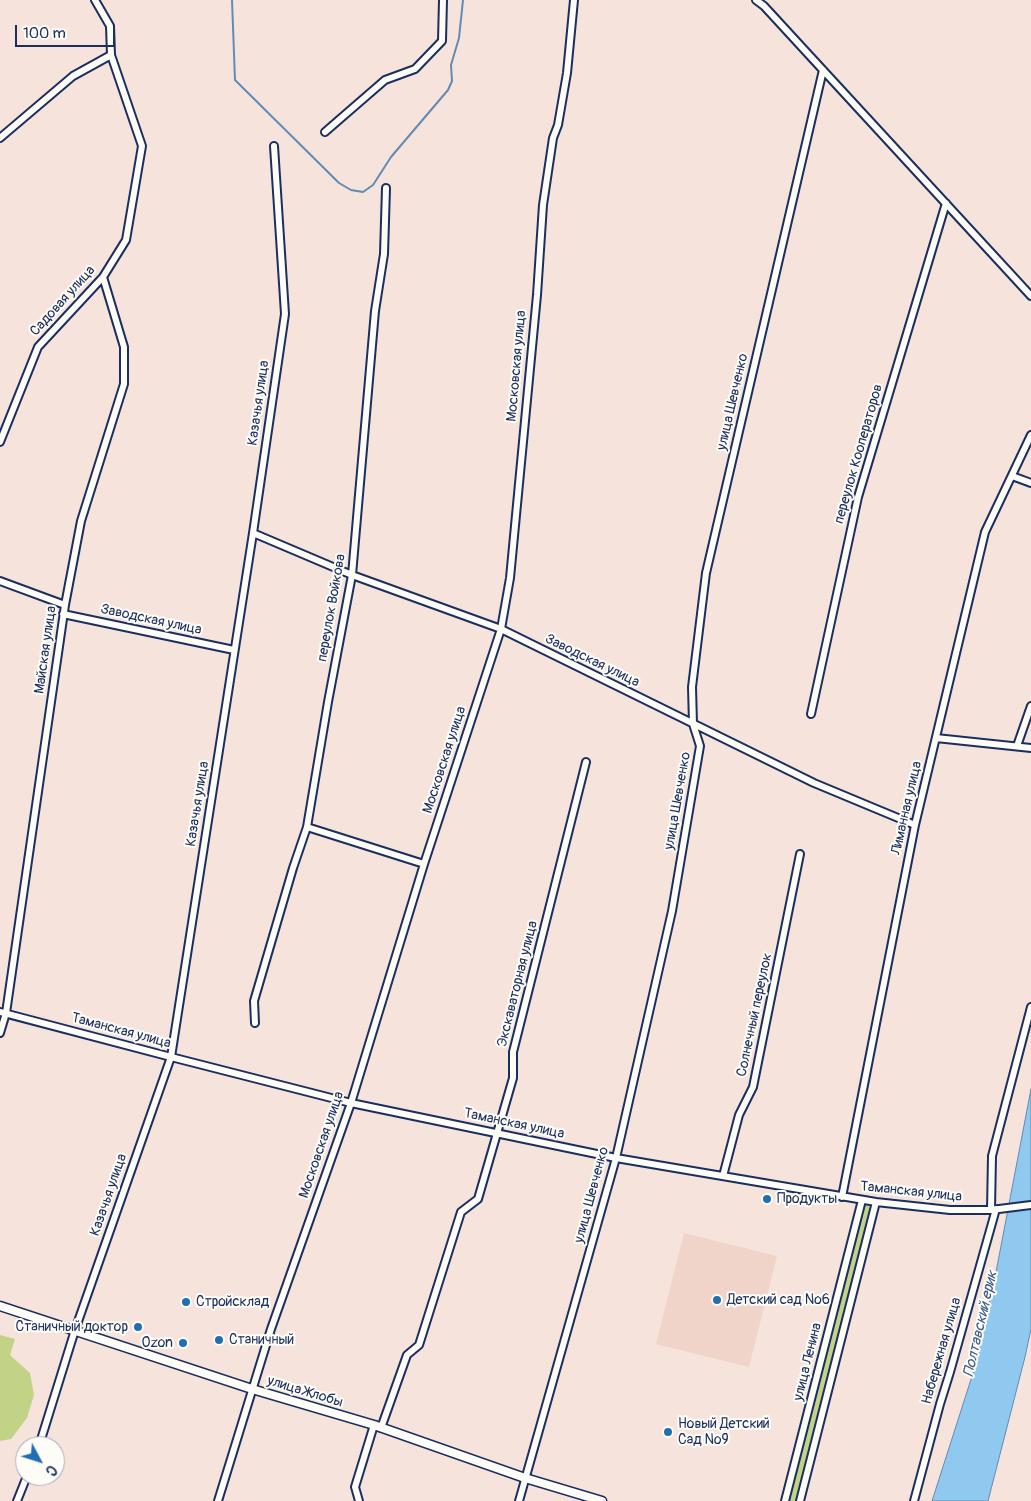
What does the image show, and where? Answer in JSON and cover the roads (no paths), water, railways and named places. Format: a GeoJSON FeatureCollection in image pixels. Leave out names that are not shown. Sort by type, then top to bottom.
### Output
{"type":"FeatureCollection","features":[{"type":"Feature","properties":{"kind":"street"},"geometry":{"type":"LineString","coordinates":[[0,138],[73,76],[112,54],[110,26],[95,0]]}},
{"type":"Feature","properties":{"kind":"street"},"geometry":{"type":"LineString","coordinates":[[325,132],[385,80],[415,69],[442,41],[444,0]]}},
{"type":"Feature","properties":{"kind":"street","name":"Московская улица"},"geometry":{"type":"LineString","coordinates":[[218,1501],[271,1329],[351,1103],[424,864],[501,630],[510,578],[537,295],[543,206],[553,138],[558,125],[567,73],[574,0]]}},
{"type":"Feature","properties":{"kind":"street"},"geometry":{"type":"LineString","coordinates":[[756,0],[764,6],[1031,296]]}},
{"type":"Feature","properties":{"kind":"street","name":"Садовая улица"},"geometry":{"type":"LineString","coordinates":[[0,442],[38,347],[103,277],[126,240],[142,146],[112,54]]}},
{"type":"Feature","properties":{"kind":"street","name":"улица Шевченко"},"geometry":{"type":"LineString","coordinates":[[519,1501],[616,1158],[672,912],[700,746],[693,724],[692,687],[706,573],[823,70]]}},
{"type":"Feature","properties":{"kind":"street","name":"Казачья улица"},"geometry":{"type":"LineString","coordinates":[[42,1436],[75,1330],[171,1058],[253,533],[285,314],[274,146]]}},
{"type":"Feature","properties":{"kind":"street","name":"переулок Войкова"},"geometry":{"type":"LineString","coordinates":[[255,1023],[254,1001],[307,827],[352,575],[375,312],[384,254],[386,188]]}},
{"type":"Feature","properties":{"kind":"street","name":"переулок Кооператоров"},"geometry":{"type":"LineString","coordinates":[[810,714],[858,497],[946,203]]}},
{"type":"Feature","properties":{"kind":"street","name":"Майская улица"},"geometry":{"type":"LineString","coordinates":[[0,1033],[63,614],[81,521],[124,384],[124,347],[103,277]]}},
{"type":"Feature","properties":{"kind":"street","name":"Лиманная улица"},"geometry":{"type":"LineString","coordinates":[[842,1197],[915,825],[985,532],[1031,435]]}},
{"type":"Feature","properties":{"kind":"street"},"geometry":{"type":"LineString","coordinates":[[1012,476],[1031,483]]}},
{"type":"Feature","properties":{"kind":"street","name":"Заводская улица"},"geometry":{"type":"LineString","coordinates":[[253,533],[352,575],[501,630],[814,783],[915,825]]}},
{"type":"Feature","properties":{"kind":"street"},"geometry":{"type":"LineString","coordinates":[[0,580],[65,605]]}},
{"type":"Feature","properties":{"kind":"street","name":"Заводская улица"},"geometry":{"type":"LineString","coordinates":[[63,614],[234,650]]}},
{"type":"Feature","properties":{"kind":"street"},"geometry":{"type":"LineString","coordinates":[[1016,746],[1031,706]]}},
{"type":"Feature","properties":{"kind":"street"},"geometry":{"type":"LineString","coordinates":[[936,738],[1031,748]]}},
{"type":"Feature","properties":{"kind":"street","name":"Экскаваторная улица"},"geometry":{"type":"LineString","coordinates":[[359,1501],[354,1488],[377,1426],[407,1355],[419,1345],[461,1212],[478,1200],[514,1078],[513,1052],[586,762]]}},
{"type":"Feature","properties":{"kind":"street"},"geometry":{"type":"LineString","coordinates":[[307,827],[424,864]]}},
{"type":"Feature","properties":{"kind":"street","name":"Солнечный переулок"},"geometry":{"type":"LineString","coordinates":[[723,1176],[739,1115],[753,1087],[800,854]]}},
{"type":"Feature","properties":{"kind":"street","name":"Набережная улица"},"geometry":{"type":"LineString","coordinates":[[914,1501],[993,1210],[992,1156],[1031,1007]]}},
{"type":"Feature","properties":{"kind":"street","name":"Таманская улица"},"geometry":{"type":"LineString","coordinates":[[3,1012],[171,1058],[351,1103],[616,1158],[876,1202],[950,1210],[993,1210],[1031,1205]]}},
{"type":"Feature","properties":{"kind":"street","name":"улица Ленина"},"geometry":{"type":"LineString","coordinates":[[785,1501],[862,1200]]}},
{"type":"Feature","properties":{"kind":"street","name":"улица Ленина"},"geometry":{"type":"LineString","coordinates":[[800,1501],[876,1202]]}},
{"type":"Feature","properties":{"kind":"street","name":"улица Жлобы"},"geometry":{"type":"LineString","coordinates":[[0,1306],[142,1354],[377,1426],[526,1478],[602,1501]]}},
{"type":"Feature","properties":{"kind":"street"},"geometry":{"type":"LineString","coordinates":[[17,1501],[23,1486]]}},
{"type":"Feature","properties":{"kind":"water"},"geometry":{"type":"Polygon","coordinates":[[[1031,1089],[1031,1329],[1025,1357],[988,1501],[932,1501],[974,1370],[996,1272],[1031,1089]]]}},
{"type":"Feature","properties":{"kind":"waterway"},"geometry":{"type":"LineString","coordinates":[[232,0],[235,80],[339,183],[351,190],[363,192],[373,185],[391,157],[448,90],[452,81],[451,65],[459,38],[463,0]]}},
{"type":"Feature","properties":{"kind":"place","name":"Продукты"},"geometry":{"type":"Point","coordinates":[767,1199]}},
{"type":"Feature","properties":{"kind":"place","name":"Детский сад №6"},"geometry":{"type":"Point","coordinates":[717,1300]}},
{"type":"Feature","properties":{"kind":"place","name":"Стройсклад"},"geometry":{"type":"Point","coordinates":[186,1302]}},
{"type":"Feature","properties":{"kind":"place","name":"Станичный доктор"},"geometry":{"type":"Point","coordinates":[138,1327]}},
{"type":"Feature","properties":{"kind":"place","name":"Станичный"},"geometry":{"type":"Point","coordinates":[219,1340]}},
{"type":"Feature","properties":{"kind":"place","name":"Ozon"},"geometry":{"type":"Point","coordinates":[183,1343]}},
{"type":"Feature","properties":{"kind":"place","name":"Новый Детский Сад №9"},"geometry":{"type":"Point","coordinates":[668,1432]}},
{"type":"Feature","properties":{"kind":"water label","name":"Полтавский ерик"},"geometry":{"type":"Point","coordinates":[981,1324]}}]}
